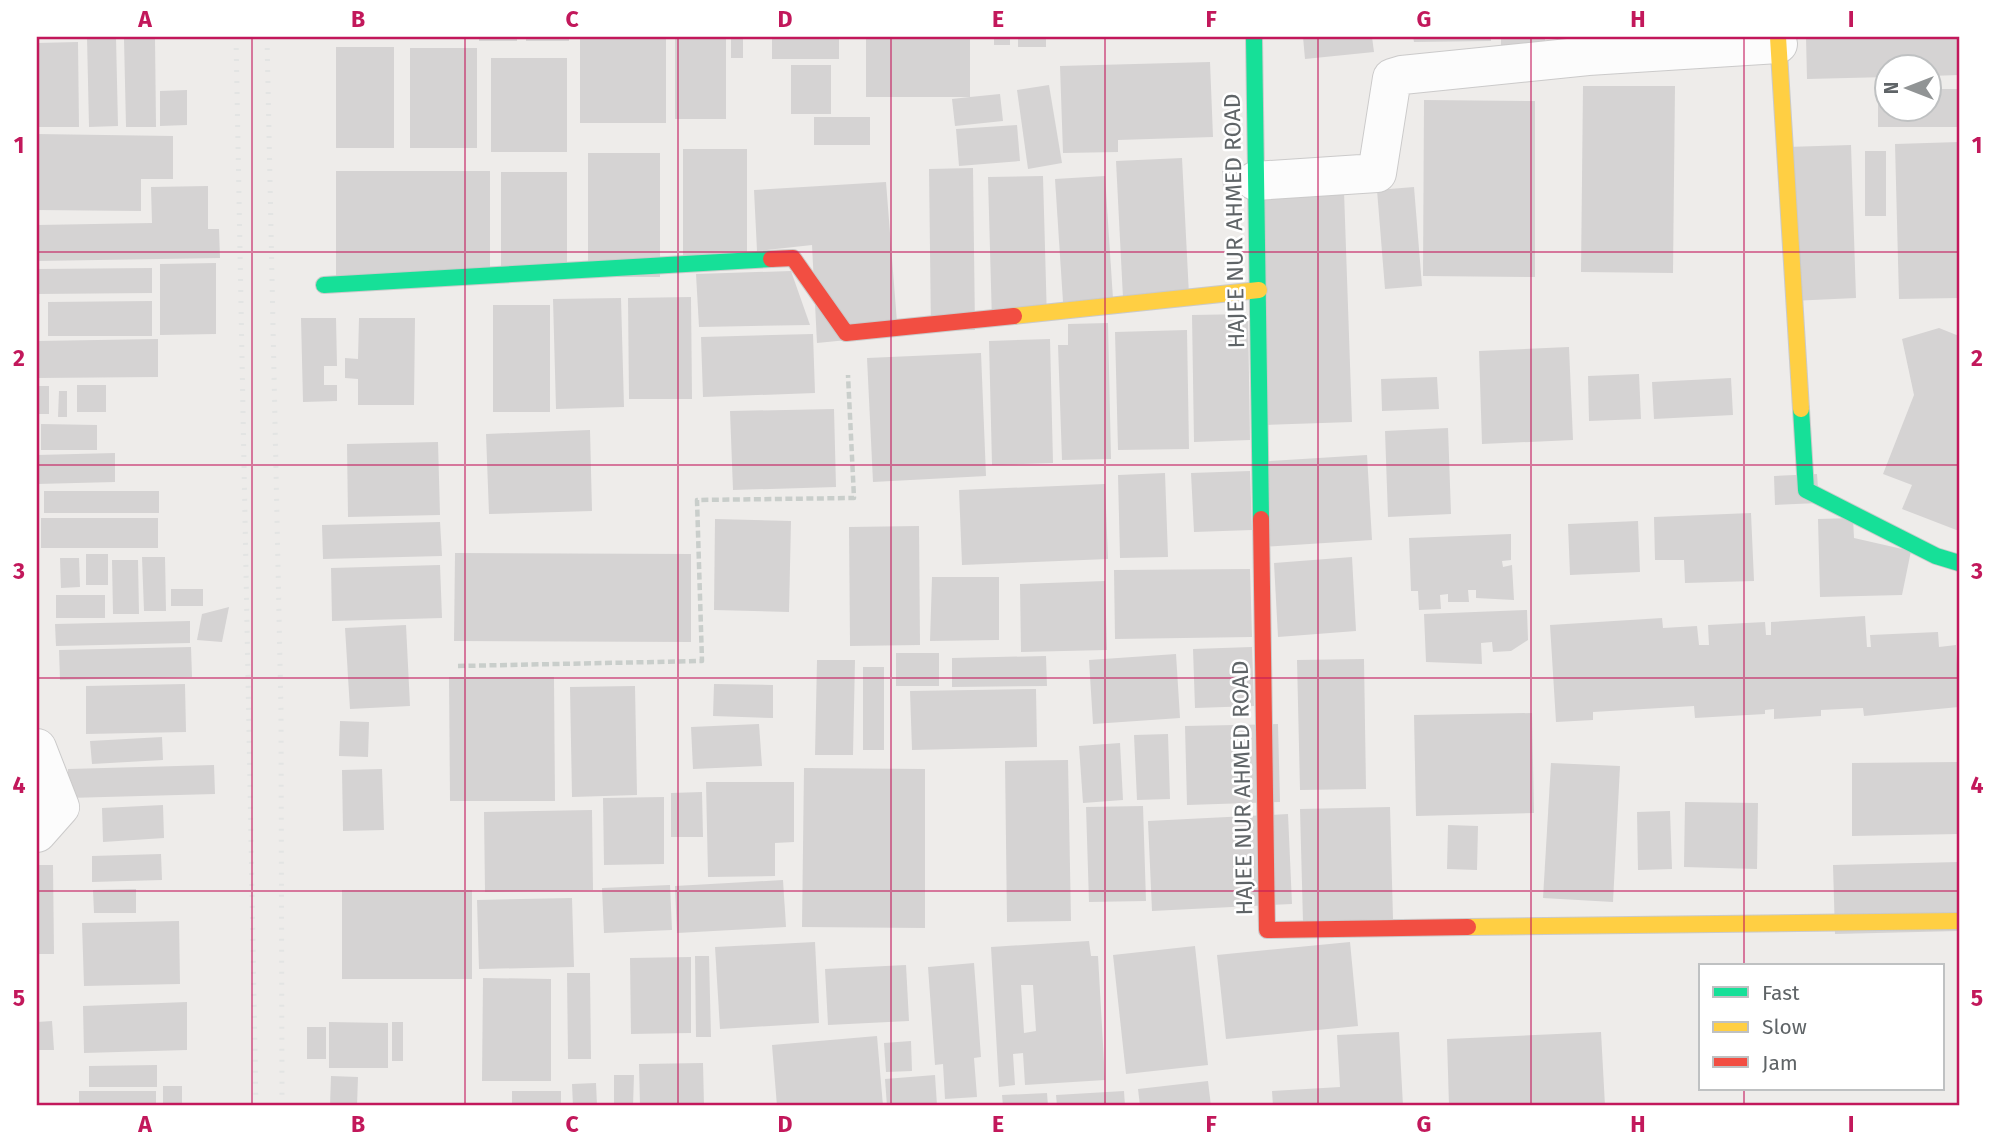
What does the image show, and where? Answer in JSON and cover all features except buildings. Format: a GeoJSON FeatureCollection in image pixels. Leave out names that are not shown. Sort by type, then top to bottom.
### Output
{"type":"FeatureCollection","features":[{"type":"Feature","properties":{"kind":"street","name":"HAJEE NUR AHMED ROAD"},"geometry":{"type":"LineString","coordinates":[[1254,37],[1267,930],[1959,921]]}},
{"type":"Feature","properties":{"kind":"street"},"geometry":{"type":"LineString","coordinates":[[1255,181],[1377,173],[1392,78],[1402,75],[1778,40],[1806,490],[1936,556],[1959,563]]}},
{"type":"Feature","properties":{"kind":"street"},"geometry":{"type":"LineString","coordinates":[[324,285],[793,258],[846,332],[1259,290]]}},
{"type":"Feature","properties":{"kind":"street"},"geometry":{"type":"LineString","coordinates":[[37,748],[60,807],[37,833]]}},
{"type":"Feature","properties":{"kind":"path"},"geometry":{"type":"LineString","coordinates":[[458,666],[702,661],[697,500],[854,498],[846,332]]}},
{"type":"Feature","properties":{"kind":"railway"},"geometry":{"type":"LineString","coordinates":[[236,37],[256,1106]]}},
{"type":"Feature","properties":{"kind":"railway"},"geometry":{"type":"LineString","coordinates":[[267,37],[281,711],[282,1106]]}},
{"type":"Feature","properties":{"kind":"traffic: fast"},"geometry":{"type":"LineString","coordinates":[[1254,37],[1261,519]]}},
{"type":"Feature","properties":{"kind":"traffic: fast"},"geometry":{"type":"LineString","coordinates":[[324,285],[771,259]]}},
{"type":"Feature","properties":{"kind":"traffic: fast"},"geometry":{"type":"LineString","coordinates":[[1801,409],[1806,490],[1936,556],[1959,563]]}},
{"type":"Feature","properties":{"kind":"traffic: slow"},"geometry":{"type":"LineString","coordinates":[[1778,37],[1801,409]]}},
{"type":"Feature","properties":{"kind":"traffic: slow"},"geometry":{"type":"LineString","coordinates":[[1014,316],[1259,290]]}},
{"type":"Feature","properties":{"kind":"traffic: slow"},"geometry":{"type":"LineString","coordinates":[[1468,927],[1959,921]]}},
{"type":"Feature","properties":{"kind":"traffic: jam"},"geometry":{"type":"LineString","coordinates":[[771,259],[793,258],[846,333],[1014,316]]}},
{"type":"Feature","properties":{"kind":"traffic: jam"},"geometry":{"type":"LineString","coordinates":[[1261,519],[1267,930],[1468,927]]}}]}
